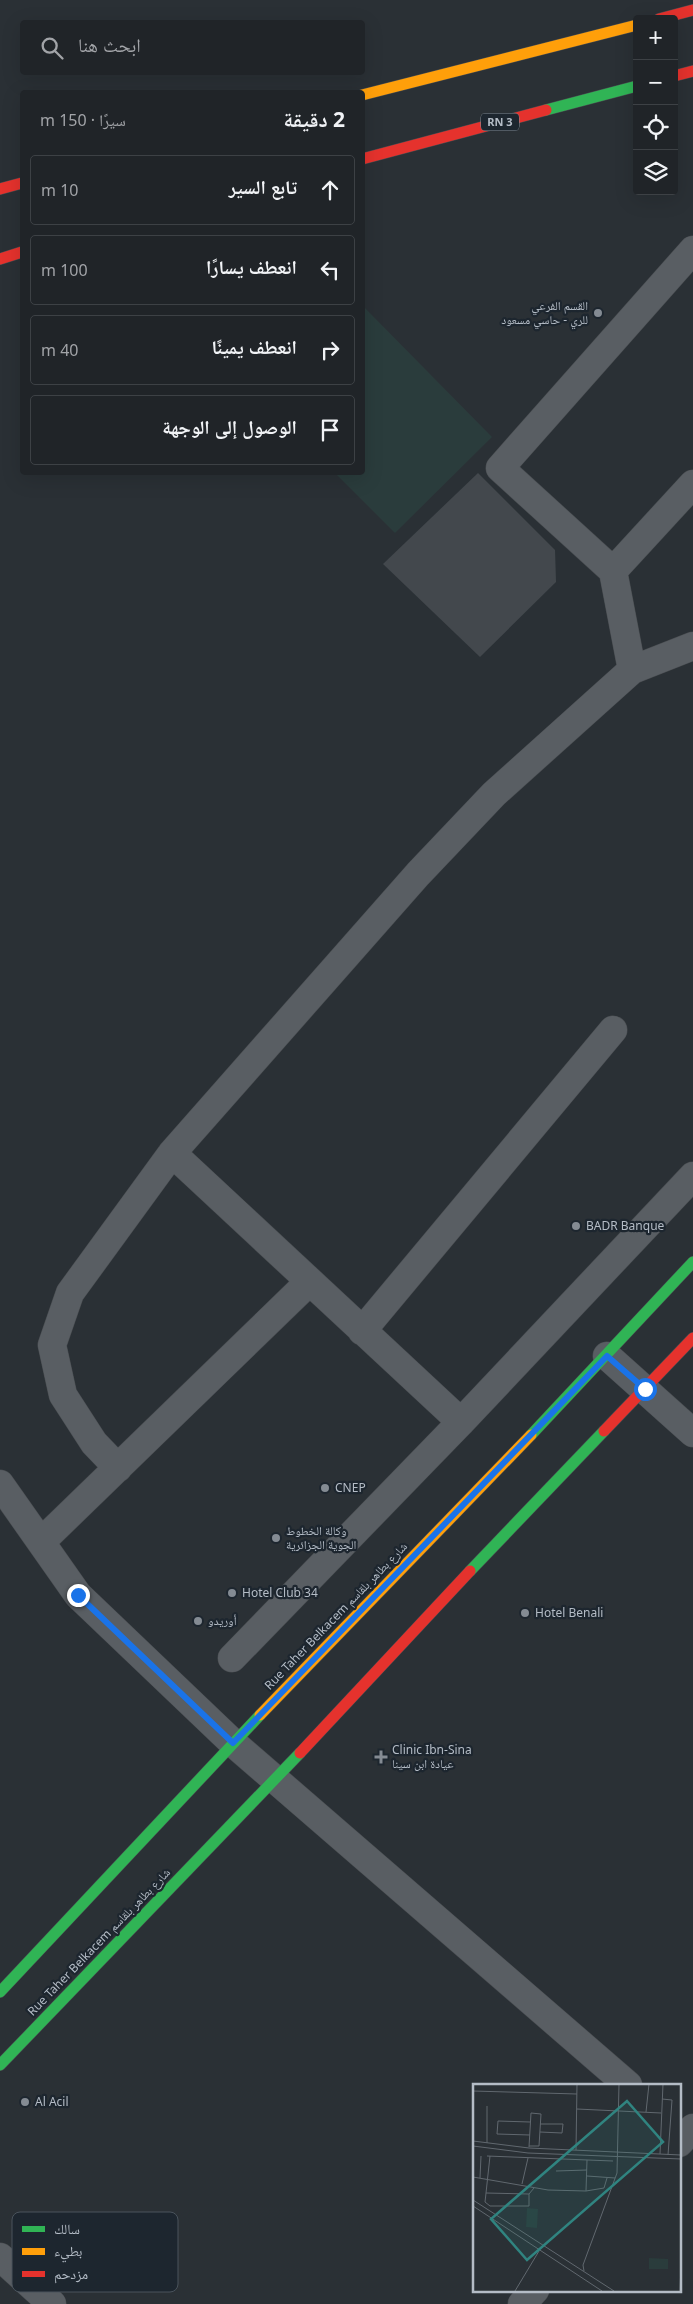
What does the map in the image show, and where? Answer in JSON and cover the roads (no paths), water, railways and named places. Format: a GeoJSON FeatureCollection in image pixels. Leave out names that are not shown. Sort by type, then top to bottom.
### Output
{"type":"FeatureCollection","features":[{"type":"Feature","properties":{"kind":"main road"},"geometry":{"type":"LineString","coordinates":[[675,15],[693,10]]}},
{"type":"Feature","properties":{"kind":"main road"},"geometry":{"type":"LineString","coordinates":[[365,94],[633,26]]}},
{"type":"Feature","properties":{"kind":"main road"},"geometry":{"type":"LineString","coordinates":[[678,75],[693,71]]}},
{"type":"Feature","properties":{"kind":"main road","name":"RN 3"},"geometry":{"type":"LineString","coordinates":[[365,158],[633,87]]}},
{"type":"Feature","properties":{"kind":"main road"},"geometry":{"type":"LineString","coordinates":[[0,189],[20,184]]}},
{"type":"Feature","properties":{"kind":"main road"},"geometry":{"type":"LineString","coordinates":[[0,259],[20,253]]}},
{"type":"Feature","properties":{"kind":"main road","name":"Rue Taher Belkacem شارع بطاهر بلقاسم"},"geometry":{"type":"LineString","coordinates":[[0,1992],[233,1743],[607,1356],[693,1262]]}},
{"type":"Feature","properties":{"kind":"main road","name":"Rue Taher Belkacem شارع بطاهر بلقاسم"},"geometry":{"type":"LineString","coordinates":[[0,2065],[276,1779],[425,1618],[693,1338]]}},
{"type":"Feature","properties":{"kind":"street"},"geometry":{"type":"LineString","coordinates":[[632,670],[613,571],[500,468],[693,250]]}},
{"type":"Feature","properties":{"kind":"street"},"geometry":{"type":"LineString","coordinates":[[613,571],[693,484]]}},
{"type":"Feature","properties":{"kind":"street"},"geometry":{"type":"LineString","coordinates":[[118,1468],[94,1443],[63,1394],[52,1345],[70,1293],[172,1153],[418,874],[494,794],[632,670],[693,646]]}},
{"type":"Feature","properties":{"kind":"street"},"geometry":{"type":"LineString","coordinates":[[362,1331],[613,1030]]}},
{"type":"Feature","properties":{"kind":"street"},"geometry":{"type":"LineString","coordinates":[[172,1153],[461,1422]]}},
{"type":"Feature","properties":{"kind":"street"},"geometry":{"type":"LineString","coordinates":[[232,1658],[461,1422],[693,1176]]}},
{"type":"Feature","properties":{"kind":"street"},"geometry":{"type":"LineString","coordinates":[[41,1542],[309,1282]]}},
{"type":"Feature","properties":{"kind":"street"},"geometry":{"type":"LineString","coordinates":[[607,1356],[693,1433]]}},
{"type":"Feature","properties":{"kind":"street"},"geometry":{"type":"LineString","coordinates":[[0,1484],[78,1595],[233,1743],[627,2084]]}},
{"type":"Feature","properties":{"kind":"street"},"geometry":{"type":"LineString","coordinates":[[0,2257],[12,2268]]}},
{"type":"Feature","properties":{"kind":"street"},"geometry":{"type":"LineString","coordinates":[[39,2292],[52,2304]]}},
{"type":"Feature","properties":{"kind":"street"},"geometry":{"type":"LineString","coordinates":[[522,2304],[533,2292]]}},
{"type":"Feature","properties":{"kind":"place","name":"القسم الفرعي للري - حاسي مسعود"},"geometry":{"type":"Point","coordinates":[598,313]}},
{"type":"Feature","properties":{"kind":"place","name":"BADR Banque"},"geometry":{"type":"Point","coordinates":[576,1226]}},
{"type":"Feature","properties":{"kind":"place","name":"CNEP"},"geometry":{"type":"Point","coordinates":[325,1488]}},
{"type":"Feature","properties":{"kind":"place","name":"وكالة الخطوط الجوية الجزائرية"},"geometry":{"type":"Point","coordinates":[276,1538]}},
{"type":"Feature","properties":{"kind":"place","name":"Hotel Club 34"},"geometry":{"type":"Point","coordinates":[232,1593]}},
{"type":"Feature","properties":{"kind":"place","name":"Hotel Benali"},"geometry":{"type":"Point","coordinates":[525,1613]}},
{"type":"Feature","properties":{"kind":"place","name":"أوريدو"},"geometry":{"type":"Point","coordinates":[198,1621]}},
{"type":"Feature","properties":{"kind":"place","name":"Clinic Ibn-Sina عيادة ابن سينا"},"geometry":{"type":"Point","coordinates":[381,1757]}},
{"type":"Feature","properties":{"kind":"place","name":"Al Acil"},"geometry":{"type":"Point","coordinates":[25,2102]}}]}
